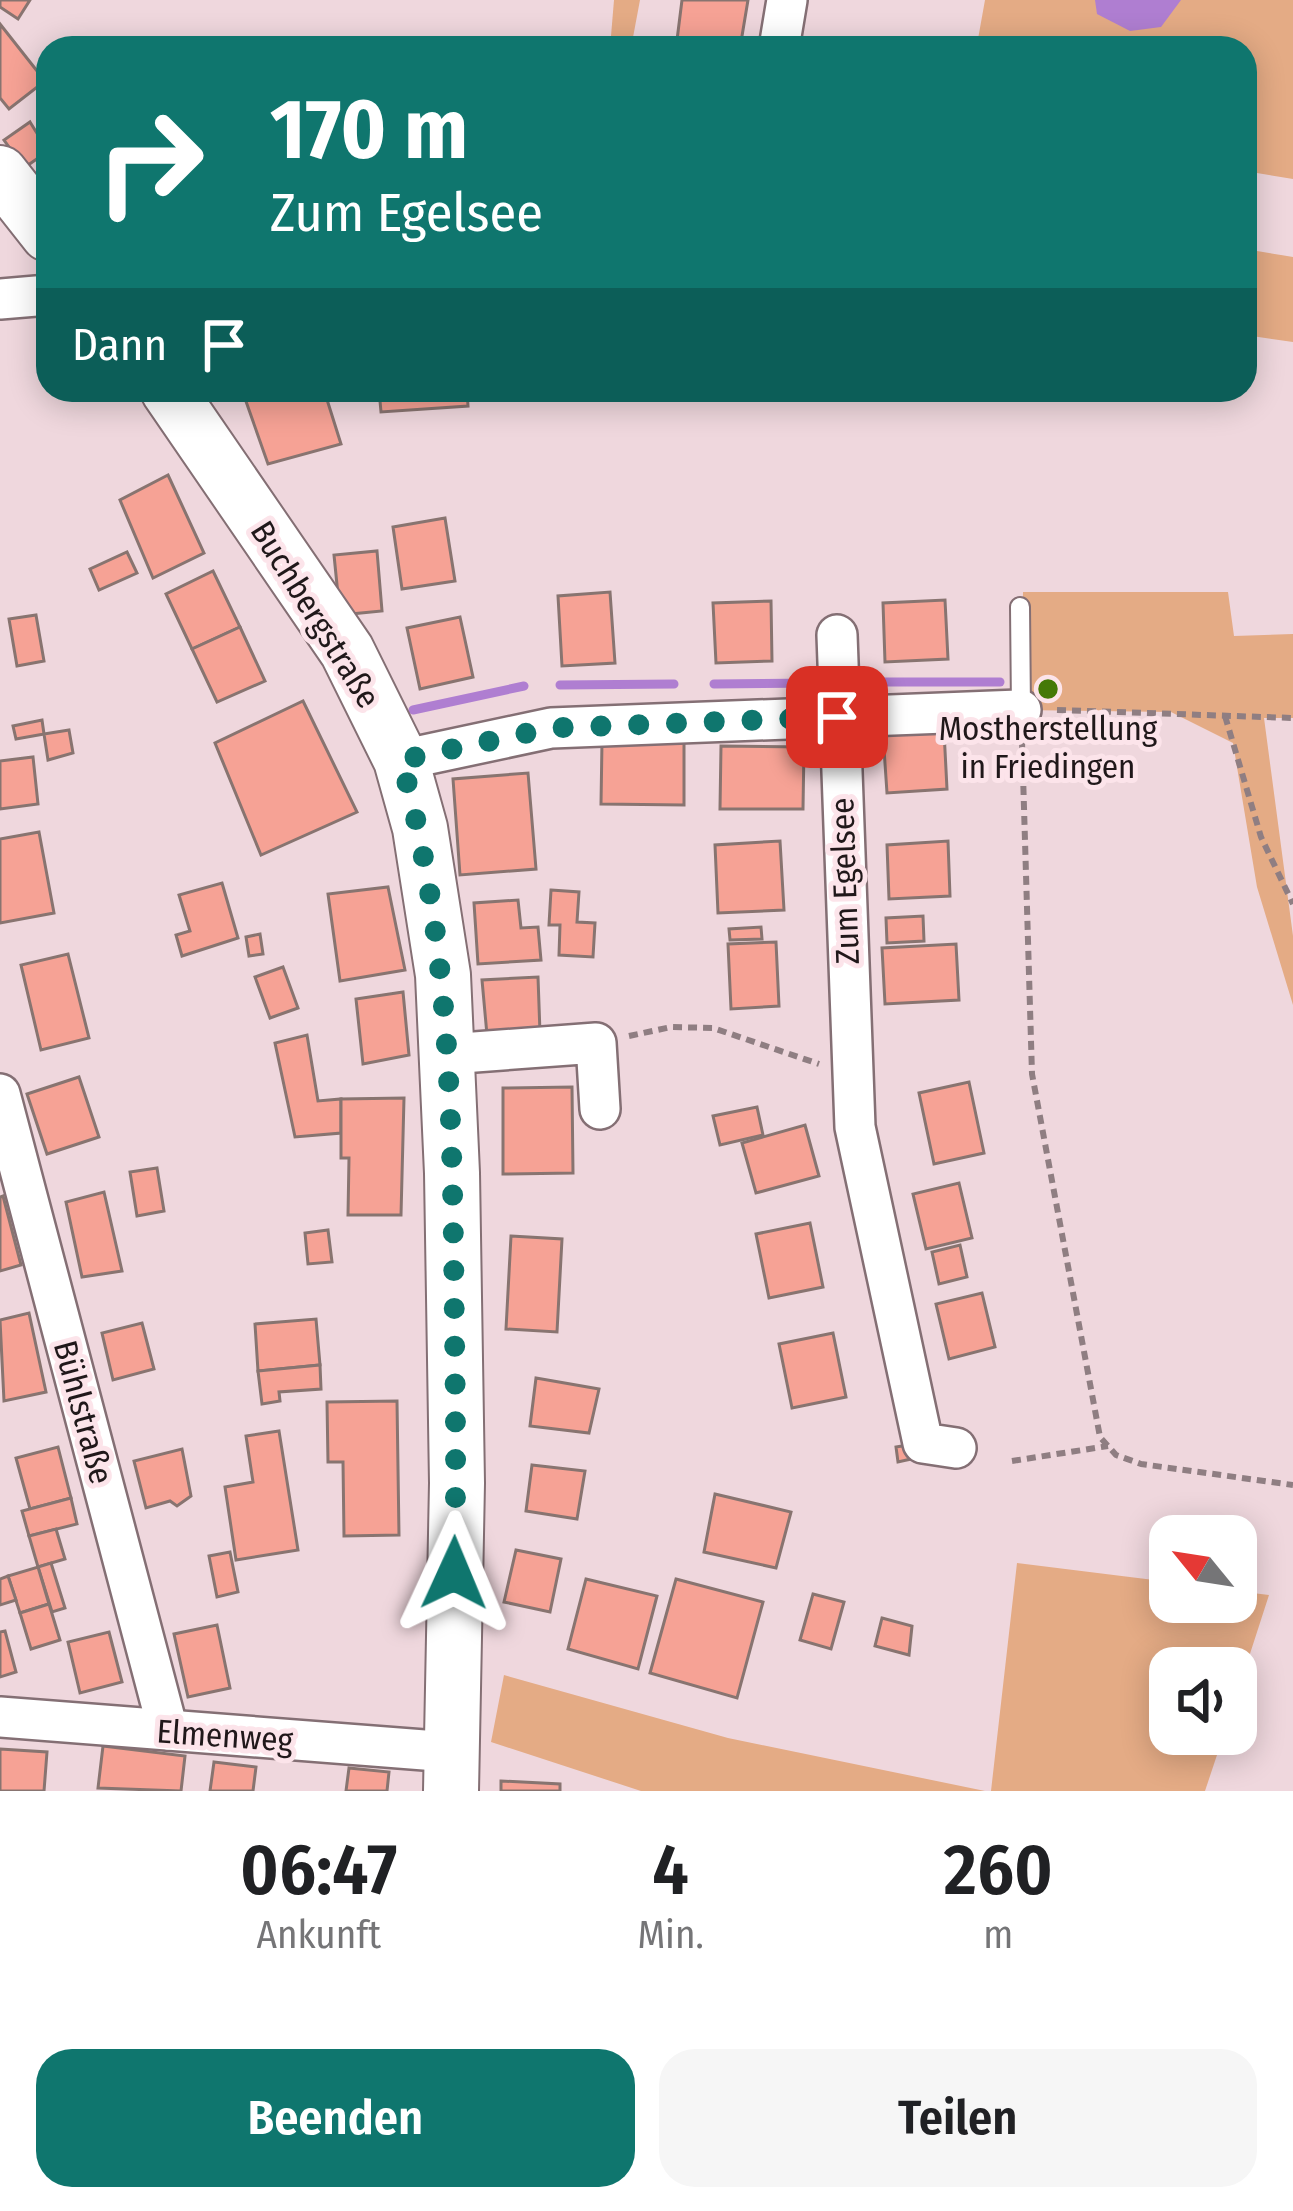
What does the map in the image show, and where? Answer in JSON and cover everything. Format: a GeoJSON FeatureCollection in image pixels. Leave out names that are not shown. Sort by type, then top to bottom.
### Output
{"type":"FeatureCollection","features":[{"type":"Feature","properties":{"kind":"main road"},"geometry":{"type":"LineString","coordinates":[[0,173],[36,218]]}},
{"type":"Feature","properties":{"kind":"main road","name":"Buchbergstraße"},"geometry":{"type":"LineString","coordinates":[[176,402],[346,651],[401,760],[420,828],[440,954],[448,1054],[457,1483],[450,1772]]}},
{"type":"Feature","properties":{"kind":"street"},"geometry":{"type":"LineString","coordinates":[[780,36],[787,0]]}},
{"type":"Feature","properties":{"kind":"street"},"geometry":{"type":"LineString","coordinates":[[0,298],[36,296]]}},
{"type":"Feature","properties":{"kind":"street","name":"Zum Egelsee"},"geometry":{"type":"LineString","coordinates":[[837,635],[855,1127],[923,1443],[956,1448]]}},
{"type":"Feature","properties":{"kind":"street"},"geometry":{"type":"LineString","coordinates":[[401,760],[551,728],[1021,710]]}},
{"type":"Feature","properties":{"kind":"street"},"geometry":{"type":"LineString","coordinates":[[448,1054],[596,1043],[600,1109]]}},
{"type":"Feature","properties":{"kind":"street","name":"Bühlstraße"},"geometry":{"type":"LineString","coordinates":[[0,1094],[168,1730]]}},
{"type":"Feature","properties":{"kind":"street","name":"Elmenweg"},"geometry":{"type":"LineString","coordinates":[[0,1718],[168,1730],[450,1772]]}},
{"type":"Feature","properties":{"kind":"lane"},"geometry":{"type":"LineString","coordinates":[[1020,607],[1021,710]]}},
{"type":"Feature","properties":{"kind":"path"},"geometry":{"type":"LineString","coordinates":[[1293,718],[1021,710],[1032,1074],[1100,1437],[1116,1455],[1141,1464],[1293,1484]]}},
{"type":"Feature","properties":{"kind":"path"},"geometry":{"type":"LineString","coordinates":[[1225,715],[1261,837],[1293,904]]}},
{"type":"Feature","properties":{"kind":"path"},"geometry":{"type":"LineString","coordinates":[[596,1043],[671,1028],[713,1028],[817,1064],[852,1063]]}},
{"type":"Feature","properties":{"kind":"path"},"geometry":{"type":"LineString","coordinates":[[1012,1461],[1108,1446]]}},
{"type":"Feature","properties":{"kind":"shaded area"},"geometry":{"type":"Polygon","coordinates":[[[614,0],[640,0],[633,36],[611,36],[614,0]]]}},
{"type":"Feature","properties":{"kind":"shaded area"},"geometry":{"type":"Polygon","coordinates":[[[985,0],[1293,0],[1293,179],[1257,173],[1257,36],[979,36],[985,0]]]}},
{"type":"Feature","properties":{"kind":"shaded area"},"geometry":{"type":"Polygon","coordinates":[[[1095,0],[1181,0],[1161,27],[1130,31],[1097,14],[1095,0]]]}},
{"type":"Feature","properties":{"kind":"shaded area"},"geometry":{"type":"Polygon","coordinates":[[[1257,251],[1293,257],[1293,342],[1257,337],[1257,251]]]}},
{"type":"Feature","properties":{"kind":"shaded area"},"geometry":{"type":"Polygon","coordinates":[[[1023,592],[1228,592],[1234,636],[1293,634],[1293,718],[1264,718],[1293,936],[1293,1005],[1257,887],[1233,743],[1171,712],[1021,710],[1023,592]]]}},
{"type":"Feature","properties":{"kind":"shaded area"},"geometry":{"type":"Polygon","coordinates":[[[1017,1563],[1149,1579],[1149,1623],[1257,1623],[1257,1594],[1269,1595],[1252,1647],[1149,1647],[1149,1755],[1217,1755],[1205,1791],[991,1791],[1017,1563]]]}},
{"type":"Feature","properties":{"kind":"shaded area"},"geometry":{"type":"Polygon","coordinates":[[[504,1675],[728,1738],[985,1791],[641,1791],[491,1742],[504,1675]]]}},
{"type":"Feature","properties":{"kind":"building"},"geometry":{"type":"Polygon","coordinates":[[[0,0],[30,0],[18,19],[0,7],[0,0]]]}},
{"type":"Feature","properties":{"kind":"building"},"geometry":{"type":"Polygon","coordinates":[[[682,0],[748,0],[742,36],[678,36],[682,0]]]}},
{"type":"Feature","properties":{"kind":"building"},"geometry":{"type":"Polygon","coordinates":[[[0,24],[36,70],[36,88],[9,109],[0,98],[0,24]]]}},
{"type":"Feature","properties":{"kind":"building"},"geometry":{"type":"Polygon","coordinates":[[[30,122],[36,132],[36,160],[24,168],[4,140],[30,122]]]}},
{"type":"Feature","properties":{"kind":"building"},"geometry":{"type":"Polygon","coordinates":[[[246,402],[328,402],[341,444],[268,464],[246,402]]]}},
{"type":"Feature","properties":{"kind":"building"},"geometry":{"type":"Polygon","coordinates":[[[380,402],[468,402],[468,406],[381,412],[380,402]]]}},
{"type":"Feature","properties":{"kind":"building"},"geometry":{"type":"Polygon","coordinates":[[[168,475],[204,553],[153,578],[120,500],[168,475]]]}},
{"type":"Feature","properties":{"kind":"building"},"geometry":{"type":"Polygon","coordinates":[[[445,518],[455,581],[402,589],[393,527],[445,518]]]}},
{"type":"Feature","properties":{"kind":"building"},"geometry":{"type":"Polygon","coordinates":[[[377,551],[382,611],[340,615],[334,555],[377,551]]]}},
{"type":"Feature","properties":{"kind":"building"},"geometry":{"type":"Polygon","coordinates":[[[127,552],[137,573],[99,590],[90,569],[127,552]]]}},
{"type":"Feature","properties":{"kind":"building"},"geometry":{"type":"Polygon","coordinates":[[[213,571],[240,627],[192,649],[166,594],[213,571]]]}},
{"type":"Feature","properties":{"kind":"building"},"geometry":{"type":"Polygon","coordinates":[[[610,592],[615,663],[562,666],[558,596],[610,592]]]}},
{"type":"Feature","properties":{"kind":"building"},"geometry":{"type":"Polygon","coordinates":[[[945,600],[948,659],[885,662],[883,603],[945,600]]]}},
{"type":"Feature","properties":{"kind":"building"},"geometry":{"type":"Polygon","coordinates":[[[771,601],[772,661],[716,663],[713,603],[771,601]]]}},
{"type":"Feature","properties":{"kind":"building"},"geometry":{"type":"Polygon","coordinates":[[[36,615],[44,661],[17,666],[9,619],[36,615]]]}},
{"type":"Feature","properties":{"kind":"building"},"geometry":{"type":"Polygon","coordinates":[[[460,617],[473,677],[420,689],[407,628],[460,617]]]}},
{"type":"Feature","properties":{"kind":"building"},"geometry":{"type":"Polygon","coordinates":[[[240,627],[265,681],[217,702],[192,649],[240,627]]]}},
{"type":"Feature","properties":{"kind":"building"},"geometry":{"type":"Polygon","coordinates":[[[303,701],[357,812],[261,855],[215,743],[303,701]]]}},
{"type":"Feature","properties":{"kind":"building"},"geometry":{"type":"Polygon","coordinates":[[[42,720],[44,734],[16,739],[13,726],[42,720]]]}},
{"type":"Feature","properties":{"kind":"building"},"geometry":{"type":"Polygon","coordinates":[[[69,730],[73,753],[48,760],[44,734],[69,730]]]}},
{"type":"Feature","properties":{"kind":"building"},"geometry":{"type":"Polygon","coordinates":[[[944,731],[947,789],[887,793],[883,734],[944,731]]]}},
{"type":"Feature","properties":{"kind":"building"},"geometry":{"type":"Polygon","coordinates":[[[602,742],[684,742],[684,805],[601,804],[602,742]]]}},
{"type":"Feature","properties":{"kind":"building"},"geometry":{"type":"Polygon","coordinates":[[[721,746],[804,747],[803,809],[720,809],[721,746]]]}},
{"type":"Feature","properties":{"kind":"building"},"geometry":{"type":"Polygon","coordinates":[[[33,757],[38,804],[0,809],[0,761],[33,757]]]}},
{"type":"Feature","properties":{"kind":"building"},"geometry":{"type":"Polygon","coordinates":[[[528,773],[536,869],[460,875],[453,779],[528,773]]]}},
{"type":"Feature","properties":{"kind":"building"},"geometry":{"type":"Polygon","coordinates":[[[39,832],[54,913],[0,923],[0,839],[39,832]]]}},
{"type":"Feature","properties":{"kind":"building"},"geometry":{"type":"Polygon","coordinates":[[[780,841],[784,910],[718,913],[715,845],[780,841]]]}},
{"type":"Feature","properties":{"kind":"building"},"geometry":{"type":"Polygon","coordinates":[[[948,841],[950,896],[889,899],[887,845],[948,841]]]}},
{"type":"Feature","properties":{"kind":"building"},"geometry":{"type":"Polygon","coordinates":[[[222,883],[238,938],[182,956],[176,935],[190,931],[179,895],[222,883]]]}},
{"type":"Feature","properties":{"kind":"building"},"geometry":{"type":"Polygon","coordinates":[[[388,887],[405,970],[340,981],[328,894],[388,887]]]}},
{"type":"Feature","properties":{"kind":"building"},"geometry":{"type":"Polygon","coordinates":[[[551,890],[579,892],[577,922],[595,923],[593,957],[559,955],[560,925],[549,925],[551,890]]]}},
{"type":"Feature","properties":{"kind":"building"},"geometry":{"type":"Polygon","coordinates":[[[518,900],[521,928],[538,927],[541,960],[478,964],[474,903],[518,900]]]}},
{"type":"Feature","properties":{"kind":"building"},"geometry":{"type":"Polygon","coordinates":[[[923,916],[924,941],[887,943],[886,918],[923,916]]]}},
{"type":"Feature","properties":{"kind":"building"},"geometry":{"type":"Polygon","coordinates":[[[761,927],[762,939],[730,940],[729,929],[761,927]]]}},
{"type":"Feature","properties":{"kind":"building"},"geometry":{"type":"Polygon","coordinates":[[[260,934],[263,954],[249,956],[246,937],[260,934]]]}},
{"type":"Feature","properties":{"kind":"building"},"geometry":{"type":"Polygon","coordinates":[[[776,942],[779,1006],[731,1009],[728,944],[776,942]]]}},
{"type":"Feature","properties":{"kind":"building"},"geometry":{"type":"Polygon","coordinates":[[[956,944],[959,1000],[885,1004],[882,948],[956,944]]]}},
{"type":"Feature","properties":{"kind":"building"},"geometry":{"type":"Polygon","coordinates":[[[68,954],[89,1038],[41,1050],[21,965],[68,954]]]}},
{"type":"Feature","properties":{"kind":"building"},"geometry":{"type":"Polygon","coordinates":[[[283,967],[298,1008],[270,1018],[255,977],[283,967]]]}},
{"type":"Feature","properties":{"kind":"building"},"geometry":{"type":"Polygon","coordinates":[[[538,977],[540,1033],[487,1035],[482,980],[538,977]]]}},
{"type":"Feature","properties":{"kind":"building"},"geometry":{"type":"Polygon","coordinates":[[[403,992],[409,1055],[363,1064],[356,999],[403,992]]]}},
{"type":"Feature","properties":{"kind":"building"},"geometry":{"type":"Polygon","coordinates":[[[307,1035],[318,1101],[341,1099],[341,1133],[295,1137],[275,1043],[307,1035]]]}},
{"type":"Feature","properties":{"kind":"building"},"geometry":{"type":"Polygon","coordinates":[[[79,1077],[99,1137],[47,1154],[27,1094],[79,1077]]]}},
{"type":"Feature","properties":{"kind":"building"},"geometry":{"type":"Polygon","coordinates":[[[969,1082],[984,1153],[934,1164],[919,1093],[969,1082]]]}},
{"type":"Feature","properties":{"kind":"building"},"geometry":{"type":"Polygon","coordinates":[[[572,1087],[573,1173],[503,1174],[503,1088],[572,1087]]]}},
{"type":"Feature","properties":{"kind":"building"},"geometry":{"type":"Polygon","coordinates":[[[404,1098],[401,1215],[348,1215],[349,1158],[341,1158],[341,1099],[404,1098]]]}},
{"type":"Feature","properties":{"kind":"building"},"geometry":{"type":"Polygon","coordinates":[[[757,1107],[763,1135],[720,1145],[713,1116],[757,1107]]]}},
{"type":"Feature","properties":{"kind":"building"},"geometry":{"type":"Polygon","coordinates":[[[805,1125],[819,1176],[756,1193],[742,1143],[805,1125]]]}},
{"type":"Feature","properties":{"kind":"building"},"geometry":{"type":"Polygon","coordinates":[[[157,1168],[164,1211],[137,1216],[130,1172],[157,1168]]]}},
{"type":"Feature","properties":{"kind":"building"},"geometry":{"type":"Polygon","coordinates":[[[959,1183],[972,1238],[926,1249],[913,1194],[959,1183]]]}},
{"type":"Feature","properties":{"kind":"building"},"geometry":{"type":"Polygon","coordinates":[[[104,1192],[122,1271],[82,1277],[66,1202],[104,1192]]]}},
{"type":"Feature","properties":{"kind":"building"},"geometry":{"type":"Polygon","coordinates":[[[0,1197],[21,1265],[0,1271],[0,1197]]]}},
{"type":"Feature","properties":{"kind":"building"},"geometry":{"type":"Polygon","coordinates":[[[810,1223],[823,1287],[769,1298],[756,1234],[810,1223]]]}},
{"type":"Feature","properties":{"kind":"building"},"geometry":{"type":"Polygon","coordinates":[[[328,1230],[332,1262],[308,1264],[305,1233],[328,1230]]]}},
{"type":"Feature","properties":{"kind":"building"},"geometry":{"type":"Polygon","coordinates":[[[511,1236],[562,1239],[557,1332],[506,1329],[511,1236]]]}},
{"type":"Feature","properties":{"kind":"building"},"geometry":{"type":"Polygon","coordinates":[[[960,1245],[967,1277],[939,1284],[932,1252],[960,1245]]]}},
{"type":"Feature","properties":{"kind":"building"},"geometry":{"type":"Polygon","coordinates":[[[982,1293],[995,1347],[949,1359],[936,1304],[982,1293]]]}},
{"type":"Feature","properties":{"kind":"building"},"geometry":{"type":"Polygon","coordinates":[[[29,1313],[46,1392],[4,1401],[0,1320],[29,1313]]]}},
{"type":"Feature","properties":{"kind":"building"},"geometry":{"type":"Polygon","coordinates":[[[316,1319],[320,1365],[258,1371],[255,1324],[316,1319]]]}},
{"type":"Feature","properties":{"kind":"building"},"geometry":{"type":"Polygon","coordinates":[[[142,1323],[154,1369],[113,1380],[102,1333],[142,1323]]]}},
{"type":"Feature","properties":{"kind":"building"},"geometry":{"type":"Polygon","coordinates":[[[833,1333],[846,1397],[792,1408],[779,1344],[833,1333]]]}},
{"type":"Feature","properties":{"kind":"building"},"geometry":{"type":"Polygon","coordinates":[[[320,1365],[321,1389],[279,1392],[280,1401],[262,1404],[258,1371],[320,1365]]]}},
{"type":"Feature","properties":{"kind":"building"},"geometry":{"type":"Polygon","coordinates":[[[536,1378],[599,1389],[589,1433],[530,1426],[536,1378]]]}},
{"type":"Feature","properties":{"kind":"building"},"geometry":{"type":"Polygon","coordinates":[[[397,1401],[399,1535],[344,1536],[343,1462],[328,1462],[327,1402],[397,1401]]]}},
{"type":"Feature","properties":{"kind":"building"},"geometry":{"type":"Polygon","coordinates":[[[279,1431],[298,1550],[236,1560],[225,1487],[253,1482],[246,1436],[279,1431]]]}},
{"type":"Feature","properties":{"kind":"building"},"geometry":{"type":"Polygon","coordinates":[[[908,1445],[911,1459],[898,1462],[896,1447],[908,1445]]]}},
{"type":"Feature","properties":{"kind":"building"},"geometry":{"type":"Polygon","coordinates":[[[58,1447],[71,1498],[30,1509],[16,1458],[58,1447]]]}},
{"type":"Feature","properties":{"kind":"building"},"geometry":{"type":"Polygon","coordinates":[[[182,1449],[191,1496],[177,1506],[170,1501],[146,1508],[134,1461],[182,1449]]]}},
{"type":"Feature","properties":{"kind":"building"},"geometry":{"type":"Polygon","coordinates":[[[532,1465],[585,1471],[577,1519],[526,1511],[532,1465]]]}},
{"type":"Feature","properties":{"kind":"building"},"geometry":{"type":"Polygon","coordinates":[[[715,1494],[791,1512],[776,1568],[704,1552],[715,1494]]]}},
{"type":"Feature","properties":{"kind":"building"},"geometry":{"type":"Polygon","coordinates":[[[71,1498],[77,1524],[29,1536],[22,1511],[71,1498]]]}},
{"type":"Feature","properties":{"kind":"building"},"geometry":{"type":"Polygon","coordinates":[[[56,1529],[65,1559],[38,1567],[29,1536],[56,1529]]]}},
{"type":"Feature","properties":{"kind":"building"},"geometry":{"type":"Polygon","coordinates":[[[516,1550],[561,1559],[550,1612],[504,1602],[516,1550]]]}},
{"type":"Feature","properties":{"kind":"building"},"geometry":{"type":"Polygon","coordinates":[[[230,1552],[238,1592],[217,1597],[209,1556],[230,1552]]]}},
{"type":"Feature","properties":{"kind":"building"},"geometry":{"type":"Polygon","coordinates":[[[51,1563],[65,1608],[52,1612],[38,1567],[51,1563]]]}},
{"type":"Feature","properties":{"kind":"building"},"geometry":{"type":"Polygon","coordinates":[[[38,1567],[49,1604],[20,1613],[8,1576],[38,1567]]]}},
{"type":"Feature","properties":{"kind":"building"},"geometry":{"type":"Polygon","coordinates":[[[8,1576],[16,1600],[0,1605],[0,1579],[8,1576]]]}},
{"type":"Feature","properties":{"kind":"building"},"geometry":{"type":"Polygon","coordinates":[[[586,1579],[657,1596],[638,1669],[568,1649],[586,1579]]]}},
{"type":"Feature","properties":{"kind":"building"},"geometry":{"type":"Polygon","coordinates":[[[676,1579],[763,1602],[737,1698],[650,1673],[676,1579]]]}},
{"type":"Feature","properties":{"kind":"building"},"geometry":{"type":"Polygon","coordinates":[[[813,1594],[844,1602],[831,1649],[800,1640],[813,1594]]]}},
{"type":"Feature","properties":{"kind":"building"},"geometry":{"type":"Polygon","coordinates":[[[49,1604],[60,1640],[31,1649],[20,1613],[49,1604]]]}},
{"type":"Feature","properties":{"kind":"building"},"geometry":{"type":"Polygon","coordinates":[[[882,1618],[912,1626],[909,1655],[875,1646],[882,1618]]]}},
{"type":"Feature","properties":{"kind":"building"},"geometry":{"type":"Polygon","coordinates":[[[217,1625],[230,1688],[188,1697],[174,1634],[217,1625]]]}},
{"type":"Feature","properties":{"kind":"building"},"geometry":{"type":"Polygon","coordinates":[[[5,1631],[16,1672],[0,1677],[0,1632],[5,1631]]]}},
{"type":"Feature","properties":{"kind":"building"},"geometry":{"type":"Polygon","coordinates":[[[109,1632],[122,1682],[80,1693],[68,1642],[109,1632]]]}},
{"type":"Feature","properties":{"kind":"building"},"geometry":{"type":"Polygon","coordinates":[[[103,1746],[185,1756],[181,1791],[98,1788],[103,1746]]]}},
{"type":"Feature","properties":{"kind":"building"},"geometry":{"type":"Polygon","coordinates":[[[0,1749],[47,1752],[44,1791],[0,1791],[0,1749]]]}},
{"type":"Feature","properties":{"kind":"building"},"geometry":{"type":"Polygon","coordinates":[[[214,1762],[256,1767],[253,1791],[210,1791],[214,1762]]]}},
{"type":"Feature","properties":{"kind":"building"},"geometry":{"type":"Polygon","coordinates":[[[349,1768],[389,1772],[387,1791],[346,1791],[349,1768]]]}},
{"type":"Feature","properties":{"kind":"building"},"geometry":{"type":"Polygon","coordinates":[[[501,1781],[560,1784],[560,1791],[501,1791],[501,1781]]]}},
{"type":"Feature","properties":{"kind":"waterway"},"geometry":{"type":"LineString","coordinates":[[878,682],[1000,682]]}},
{"type":"Feature","properties":{"kind":"waterway"},"geometry":{"type":"LineString","coordinates":[[714,684],[817,683]]}},
{"type":"Feature","properties":{"kind":"waterway"},"geometry":{"type":"LineString","coordinates":[[560,685],[674,684]]}},
{"type":"Feature","properties":{"kind":"waterway"},"geometry":{"type":"LineString","coordinates":[[413,710],[524,686]]}},
{"type":"Feature","properties":{"kind":"place","name":"Mostherstellung in Friedingen"},"geometry":{"type":"Point","coordinates":[1048,689]}},
{"type":"Feature","properties":{"kind":"route"},"geometry":{"type":"LineString","coordinates":[[454,1573],[452,1173],[443,975],[420,828],[401,760],[551,728],[837,717]]}}]}
